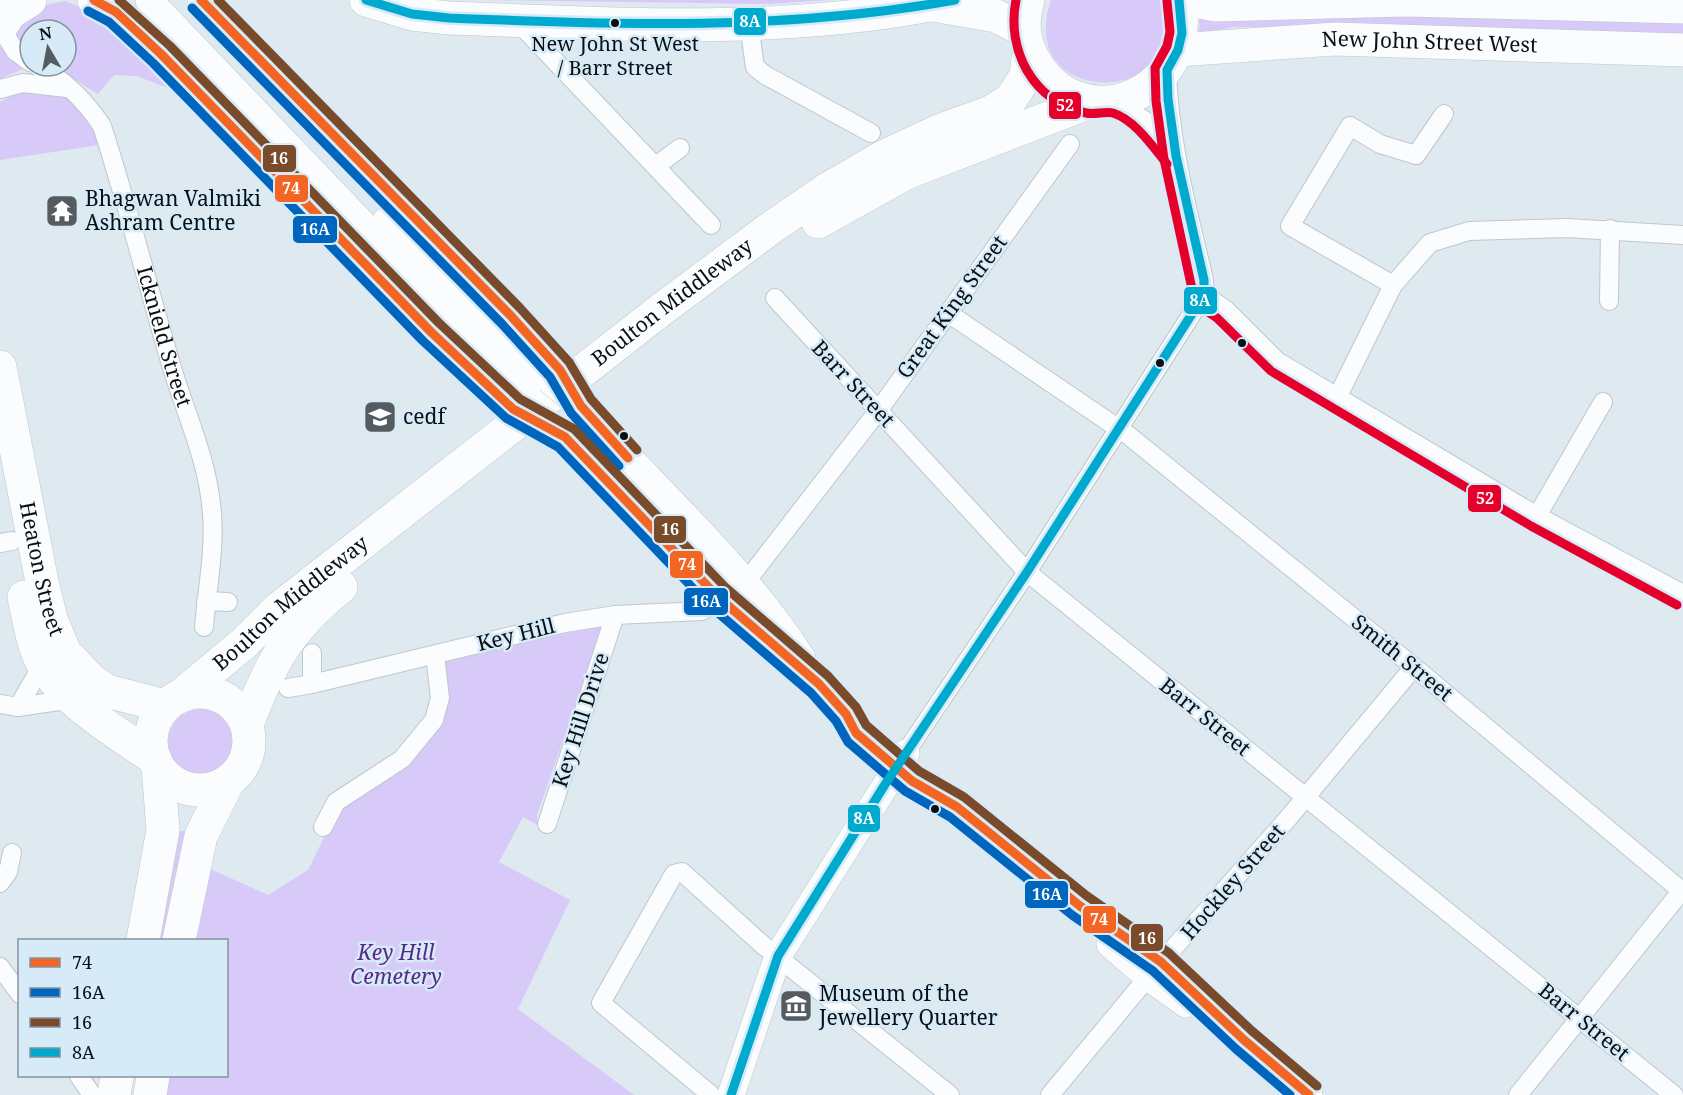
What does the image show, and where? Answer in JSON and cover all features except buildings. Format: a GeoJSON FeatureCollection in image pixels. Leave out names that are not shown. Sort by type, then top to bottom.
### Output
{"type":"FeatureCollection","features":[{"type":"Feature","properties":{"kind":"highway"},"geometry":{"type":"LineString","coordinates":[[1,28],[11,12],[30,0]]}},
{"type":"Feature","properties":{"kind":"highway"},"geometry":{"type":"LineString","coordinates":[[366,0],[412,14],[517,21],[749,24],[824,19],[944,2],[1027,27],[1038,69],[1053,84],[1070,96],[1104,101]]}},
{"type":"Feature","properties":{"kind":"highway"},"geometry":{"type":"LineString","coordinates":[[1173,60],[1182,33],[1179,0]]}},
{"type":"Feature","properties":{"kind":"highway","name":"New John Street West"},"geometry":{"type":"LineString","coordinates":[[1189,0],[1216,5],[1405,0],[1683,7]]}},
{"type":"Feature","properties":{"kind":"highway","name":"Boulton Middleway"},"geometry":{"type":"LineString","coordinates":[[172,701],[243,644],[278,609],[662,309],[768,230],[826,190],[883,157],[941,130],[991,112],[1011,99],[1026,76],[1027,27]]}},
{"type":"Feature","properties":{"kind":"highway","name":"New John Street West"},"geometry":{"type":"LineString","coordinates":[[1173,60],[1335,39],[1683,50]]}},
{"type":"Feature","properties":{"kind":"highway","name":"Boulton Middleway"},"geometry":{"type":"LineString","coordinates":[[247,725],[271,668],[290,634],[313,609],[747,268],[834,211],[906,173],[1104,101],[1136,95],[1153,85],[1173,60]]}},
{"type":"Feature","properties":{"kind":"highway","name":"Heaton Street"},"geometry":{"type":"LineString","coordinates":[[0,367],[42,582],[51,619],[65,653],[93,682],[107,691],[172,701]]}},
{"type":"Feature","properties":{"kind":"highway","name":"Heaton Street"},"geometry":{"type":"LineString","coordinates":[[0,486],[6,542],[43,664],[73,699],[157,763]]}},
{"type":"Feature","properties":{"kind":"highway"},"geometry":{"type":"LineString","coordinates":[[144,939],[164,830],[157,763],[151,736],[156,720],[172,701],[195,692],[211,693],[227,699],[239,710],[247,725],[250,741],[247,757],[240,771],[228,782],[214,789],[198,790],[182,787],[169,779],[157,763]]}},
{"type":"Feature","properties":{"kind":"highway"},"geometry":{"type":"LineString","coordinates":[[179,939],[201,836],[228,782]]}},
{"type":"Feature","properties":{"kind":"highway"},"geometry":{"type":"LineString","coordinates":[[114,1095],[117,1077]]}},
{"type":"Feature","properties":{"kind":"highway"},"geometry":{"type":"LineString","coordinates":[[150,1095],[153,1077]]}},
{"type":"Feature","properties":{"kind":"main road"},"geometry":{"type":"LineString","coordinates":[[100,0],[161,54],[431,332],[537,389],[586,412],[782,626],[819,684]]}},
{"type":"Feature","properties":{"kind":"main road"},"geometry":{"type":"LineString","coordinates":[[149,0],[358,205],[537,389]]}},
{"type":"Feature","properties":{"kind":"main road"},"geometry":{"type":"LineString","coordinates":[[174,0],[358,205]]}},
{"type":"Feature","properties":{"kind":"main road"},"geometry":{"type":"LineString","coordinates":[[201,0],[537,389],[565,437],[642,521],[718,597],[819,684],[846,714],[865,718],[901,760],[932,774],[957,807],[1309,1095]]}},
{"type":"Feature","properties":{"kind":"main road"},"geometry":{"type":"LineString","coordinates":[[731,1095],[778,956],[901,760]]}},
{"type":"Feature","properties":{"kind":"street"},"geometry":{"type":"LineString","coordinates":[[517,21],[711,225]]}},
{"type":"Feature","properties":{"kind":"street"},"geometry":{"type":"LineString","coordinates":[[749,24],[755,67],[765,75],[872,133]]}},
{"type":"Feature","properties":{"kind":"street"},"geometry":{"type":"LineString","coordinates":[[1,28],[18,53]]}},
{"type":"Feature","properties":{"kind":"street"},"geometry":{"type":"LineString","coordinates":[[901,760],[1027,572],[1204,295],[1204,280],[1176,156],[1168,99],[1173,60]]}},
{"type":"Feature","properties":{"kind":"street","name":"Icknield Street"},"geometry":{"type":"LineString","coordinates":[[56,78],[82,99],[102,126],[173,370],[207,475],[212,514],[204,627]]}},
{"type":"Feature","properties":{"kind":"street"},"geometry":{"type":"LineString","coordinates":[[0,90],[23,82],[68,88]]}},
{"type":"Feature","properties":{"kind":"street"},"geometry":{"type":"LineString","coordinates":[[1104,101],[1147,122],[1176,156]]}},
{"type":"Feature","properties":{"kind":"street"},"geometry":{"type":"LineString","coordinates":[[1393,285],[1290,226],[1350,126],[1380,144],[1416,155],[1444,114]]}},
{"type":"Feature","properties":{"kind":"street","name":"Great King Street"},"geometry":{"type":"LineString","coordinates":[[745,583],[878,411],[1070,144]]}},
{"type":"Feature","properties":{"kind":"street"},"geometry":{"type":"LineString","coordinates":[[656,166],[680,148]]}},
{"type":"Feature","properties":{"kind":"street"},"geometry":{"type":"LineString","coordinates":[[1609,301],[1610,230]]}},
{"type":"Feature","properties":{"kind":"street"},"geometry":{"type":"LineString","coordinates":[[1337,398],[1393,285],[1430,243],[1469,231],[1610,230],[1683,235]]}},
{"type":"Feature","properties":{"kind":"street"},"geometry":{"type":"LineString","coordinates":[[1204,295],[1225,309],[1277,361],[1537,516],[1683,594]]}},
{"type":"Feature","properties":{"kind":"street","name":"Barr Street"},"geometry":{"type":"LineString","coordinates":[[775,298],[1027,572],[1674,1095]]}},
{"type":"Feature","properties":{"kind":"street","name":"Smith Street"},"geometry":{"type":"LineString","coordinates":[[948,313],[1118,428],[1414,667],[1682,891]]}},
{"type":"Feature","properties":{"kind":"street"},"geometry":{"type":"LineString","coordinates":[[1537,516],[1603,402]]}},
{"type":"Feature","properties":{"kind":"street","name":"Key Hill"},"geometry":{"type":"LineString","coordinates":[[288,688],[565,623],[615,615],[702,611],[718,597]]}},
{"type":"Feature","properties":{"kind":"street"},"geometry":{"type":"LineString","coordinates":[[206,601],[228,602]]}},
{"type":"Feature","properties":{"kind":"street","name":"Key Hill Drive"},"geometry":{"type":"LineString","coordinates":[[547,824],[615,615]]}},
{"type":"Feature","properties":{"kind":"street"},"geometry":{"type":"LineString","coordinates":[[312,653],[312,684]]}},
{"type":"Feature","properties":{"kind":"street"},"geometry":{"type":"LineString","coordinates":[[323,827],[336,802],[402,759],[434,720],[440,698],[435,655]]}},
{"type":"Feature","properties":{"kind":"street"},"geometry":{"type":"LineString","coordinates":[[9,706],[43,664]]}},
{"type":"Feature","properties":{"kind":"street","name":"Hockley Street"},"geometry":{"type":"LineString","coordinates":[[1050,1095],[1305,798],[1414,667]]}},
{"type":"Feature","properties":{"kind":"street"},"geometry":{"type":"LineString","coordinates":[[9,706],[73,699]]}},
{"type":"Feature","properties":{"kind":"street"},"geometry":{"type":"LineString","coordinates":[[9,877],[12,853]]}},
{"type":"Feature","properties":{"kind":"street"},"geometry":{"type":"LineString","coordinates":[[711,1095],[601,1004],[674,874],[682,872],[778,956],[950,1095]]}},
{"type":"Feature","properties":{"kind":"street"},"geometry":{"type":"LineString","coordinates":[[1518,1095],[1682,891]]}},
{"type":"Feature","properties":{"kind":"street"},"geometry":{"type":"LineString","coordinates":[[0,968],[18,991]]}},
{"type":"Feature","properties":{"kind":"street"},"geometry":{"type":"LineString","coordinates":[[80,1077],[92,1095]]}},
{"type":"Feature","properties":{"kind":"green space"},"geometry":{"type":"Polygon","coordinates":[[[483,0],[831,0],[769,4],[483,0]]]}},
{"type":"Feature","properties":{"kind":"green space"},"geometry":{"type":"Polygon","coordinates":[[[1051,0],[1160,0],[1165,35],[1155,61],[1133,77],[1106,82],[1079,78],[1057,63],[1046,37],[1051,0]]]}},
{"type":"Feature","properties":{"kind":"green space"},"geometry":{"type":"Polygon","coordinates":[[[65,1],[110,20],[182,93],[136,76],[114,75],[98,94],[72,78],[78,78],[78,18],[25,18],[45,5],[65,1]]]}},
{"type":"Feature","properties":{"kind":"green space"},"geometry":{"type":"Polygon","coordinates":[[[1200,11],[1683,17],[1683,37],[1412,28],[1233,27],[1199,34],[1200,11]]]}},
{"type":"Feature","properties":{"kind":"green space"},"geometry":{"type":"Polygon","coordinates":[[[1,46],[18,64],[18,71],[0,79],[1,46]]]}},
{"type":"Feature","properties":{"kind":"green space"},"geometry":{"type":"Polygon","coordinates":[[[43,90],[63,94],[91,122],[99,145],[0,160],[0,102],[16,93],[43,90]]]}},
{"type":"Feature","properties":{"kind":"green space","name":"Key Hill Cemetery"},"geometry":{"type":"Polygon","coordinates":[[[603,626],[537,815],[538,825],[523,817],[499,862],[570,900],[518,1009],[634,1095],[162,1095],[166,1077],[228,1077],[228,939],[193,939],[208,868],[268,895],[308,870],[340,805],[444,714],[444,658],[603,626]]]}},
{"type":"Feature","properties":{"kind":"green space"},"geometry":{"type":"Polygon","coordinates":[[[194,709],[208,709],[220,714],[229,723],[234,742],[232,755],[225,766],[208,775],[194,775],[182,770],[173,761],[168,749],[168,735],[173,723],[182,714],[194,709]]]}},
{"type":"Feature","properties":{"kind":"green space"},"geometry":{"type":"Polygon","coordinates":[[[175,830],[188,832],[169,939],[156,939],[175,830]]]}},
{"type":"Feature","properties":{"kind":"transit line","name":"74"},"geometry":{"type":"LineString","coordinates":[[94,0],[116,12],[161,54],[431,332],[513,409],[565,437],[718,597],[819,684],[846,714],[856,733],[912,781],[957,807],[1080,906],[1161,962],[1244,1040],[1309,1095]]}},
{"type":"Feature","properties":{"kind":"transit line","name":"16"},"geometry":{"type":"LineString","coordinates":[[119,0],[170,46],[439,323],[520,399],[574,429],[726,588],[828,676],[856,707],[866,725],[919,771],[964,797],[1087,896],[1169,953],[1252,1031],[1317,1086]]}},
{"type":"Feature","properties":{"kind":"transit line","name":"74"},"geometry":{"type":"LineString","coordinates":[[201,0],[511,316],[560,370],[581,406],[628,458]]}},
{"type":"Feature","properties":{"kind":"transit line","name":"16"},"geometry":{"type":"LineString","coordinates":[[218,0],[520,308],[569,362],[591,399],[637,450]]}},
{"type":"Feature","properties":{"kind":"transit line","name":"8A"},"geometry":{"type":"LineString","coordinates":[[366,0],[412,14],[449,18],[640,24],[828,17],[955,0]]}},
{"type":"Feature","properties":{"kind":"transit line","name":"52"},"geometry":{"type":"LineString","coordinates":[[1016,0],[1015,37],[1027,71],[1038,86],[1051,98],[1067,107],[1093,114],[1113,113],[1121,117],[1143,135],[1167,164]]}},
{"type":"Feature","properties":{"kind":"transit line","name":"8A"},"geometry":{"type":"LineString","coordinates":[[731,1095],[778,956],[884,786],[1027,572],[1204,295],[1204,280],[1176,156],[1168,99],[1167,70],[1178,50],[1182,33],[1179,0]]}},
{"type":"Feature","properties":{"kind":"transit line","name":"52"},"geometry":{"type":"LineString","coordinates":[[1167,1],[1170,32],[1167,46],[1155,68],[1156,101],[1164,159],[1195,303],[1217,318],[1271,371],[1531,526],[1677,605]]}},
{"type":"Feature","properties":{"kind":"transit line","name":"16A"},"geometry":{"type":"LineString","coordinates":[[192,8],[502,324],[550,377],[571,413],[619,466]]}},
{"type":"Feature","properties":{"kind":"transit line","name":"16A"},"geometry":{"type":"LineString","coordinates":[[88,11],[109,22],[153,63],[423,341],[506,418],[558,447],[709,605],[811,693],[836,721],[848,742],[905,791],[950,817],[1072,915],[1153,971],[1236,1049],[1290,1095]]}},
{"type":"Feature","properties":{"kind":"place","name":"New John St West / Barr Street"},"geometry":{"type":"Point","coordinates":[615,23]}},
{"type":"Feature","properties":{"kind":"place","name":"Bhagwan Valmiki Ashram Centre"},"geometry":{"type":"Point","coordinates":[62,211]}},
{"type":"Feature","properties":{"kind":"place","name":"cedf"},"geometry":{"type":"Point","coordinates":[380,417]}},
{"type":"Feature","properties":{"kind":"place","name":"Museum of the Jewellery Quarter"},"geometry":{"type":"Point","coordinates":[796,1006]}}]}
